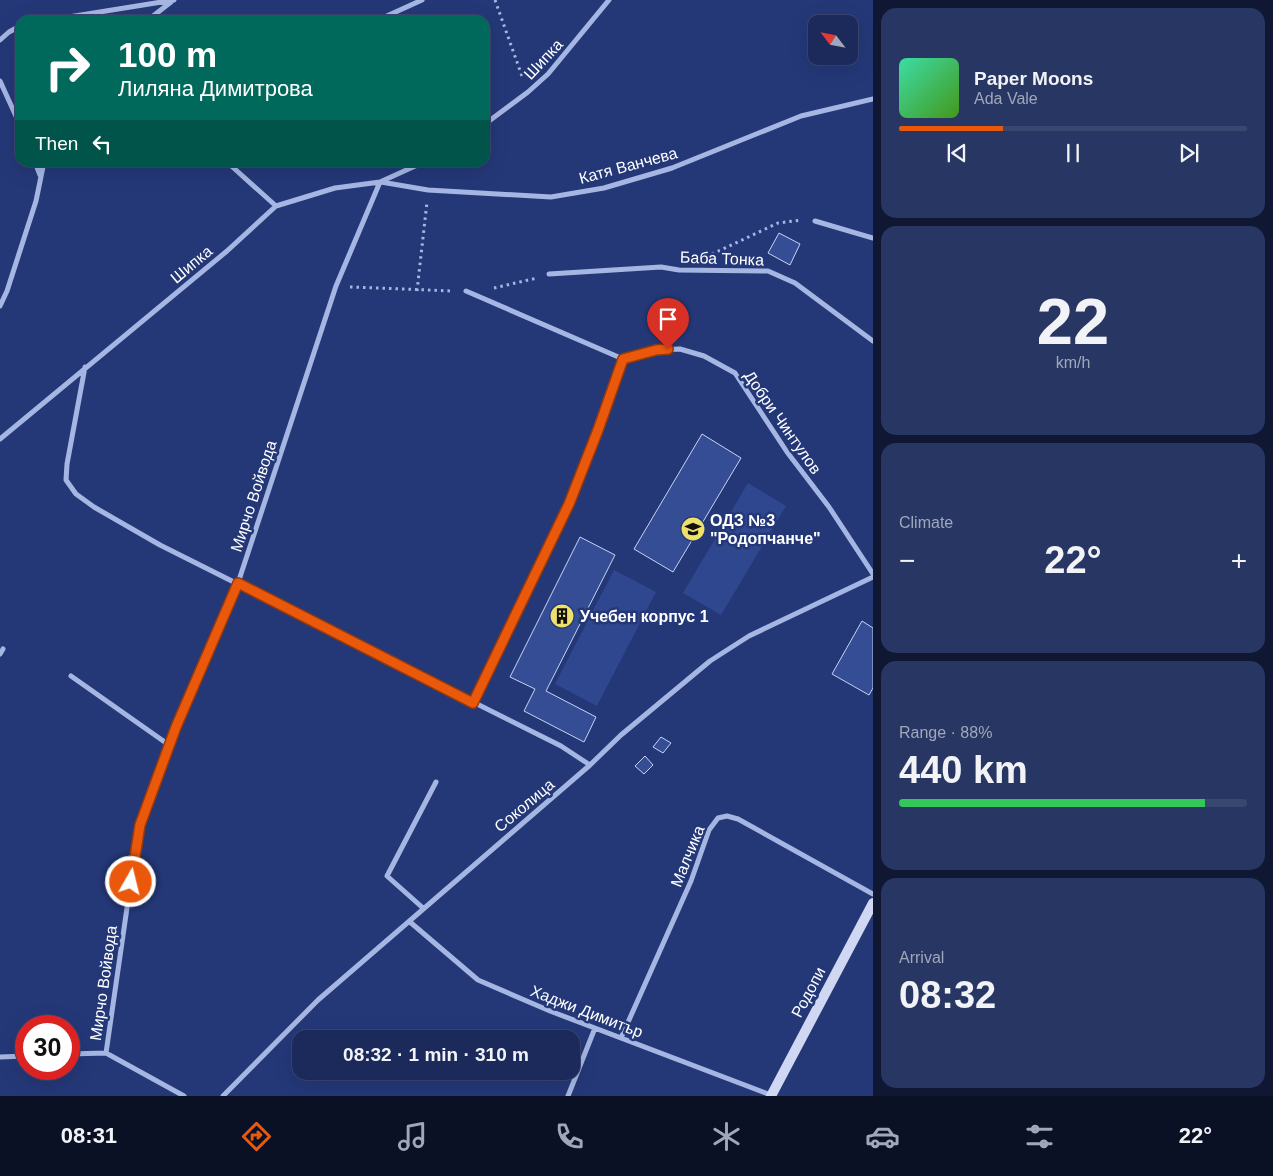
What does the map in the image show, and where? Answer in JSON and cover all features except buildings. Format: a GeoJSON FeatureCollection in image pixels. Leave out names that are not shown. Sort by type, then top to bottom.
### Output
{"type":"FeatureCollection","features":[{"type":"Feature","properties":{"kind":"street"},"geometry":{"type":"LineString","coordinates":[[81,15],[174,0]]}},
{"type":"Feature","properties":{"kind":"street"},"geometry":{"type":"LineString","coordinates":[[154,15],[174,0]]}},
{"type":"Feature","properties":{"kind":"street"},"geometry":{"type":"LineString","coordinates":[[389,15],[422,0]]}},
{"type":"Feature","properties":{"kind":"street","name":"Шипка"},"geometry":{"type":"LineString","coordinates":[[490,120],[528,92],[548,74],[609,0]]}},
{"type":"Feature","properties":{"kind":"street"},"geometry":{"type":"LineString","coordinates":[[0,40],[15,29]]}},
{"type":"Feature","properties":{"kind":"street"},"geometry":{"type":"LineString","coordinates":[[0,81],[15,114]]}},
{"type":"Feature","properties":{"kind":"street","name":"Катя Ванчева"},"geometry":{"type":"LineString","coordinates":[[380,182],[428,190],[551,197],[604,188],[672,168],[801,116],[873,99]]}},
{"type":"Feature","properties":{"kind":"street"},"geometry":{"type":"LineString","coordinates":[[37,167],[40,176]]}},
{"type":"Feature","properties":{"kind":"street"},"geometry":{"type":"LineString","coordinates":[[0,306],[7,291],[33,210],[43,167]]}},
{"type":"Feature","properties":{"kind":"street"},"geometry":{"type":"LineString","coordinates":[[233,167],[276,206]]}},
{"type":"Feature","properties":{"kind":"street","name":"Шипка"},"geometry":{"type":"LineString","coordinates":[[0,439],[227,251],[276,206],[335,188],[380,182],[413,167]]}},
{"type":"Feature","properties":{"kind":"street","name":"Мирчо Войвода"},"geometry":{"type":"LineString","coordinates":[[106,1052],[140,825],[169,745],[238,583],[336,286],[380,182]]}},
{"type":"Feature","properties":{"kind":"street"},"geometry":{"type":"LineString","coordinates":[[816,221],[873,238]]}},
{"type":"Feature","properties":{"kind":"street","name":"Баба Тонка"},"geometry":{"type":"LineString","coordinates":[[549,274],[627,268],[768,271],[795,283],[873,340]]}},
{"type":"Feature","properties":{"kind":"street"},"geometry":{"type":"LineString","coordinates":[[466,291],[623,359],[569,504],[473,703]]}},
{"type":"Feature","properties":{"kind":"street","name":"Добри Чинтулов"},"geometry":{"type":"LineString","coordinates":[[623,359],[656,350],[680,349],[704,356],[735,374],[786,452],[829,507],[873,576]]}},
{"type":"Feature","properties":{"kind":"street"},"geometry":{"type":"LineString","coordinates":[[85,367],[67,464],[66,480],[76,494],[160,545],[561,746],[590,765]]}},
{"type":"Feature","properties":{"kind":"street","name":"Соколица"},"geometry":{"type":"LineString","coordinates":[[223,1096],[318,1000],[590,765],[621,735],[710,661],[749,636],[873,576]]}},
{"type":"Feature","properties":{"kind":"street"},"geometry":{"type":"LineString","coordinates":[[71,676],[169,745]]}},
{"type":"Feature","properties":{"kind":"street"},"geometry":{"type":"LineString","coordinates":[[423,908],[387,876],[436,782]]}},
{"type":"Feature","properties":{"kind":"street","name":"Малчика"},"geometry":{"type":"LineString","coordinates":[[621,1038],[691,881],[709,830],[718,818],[727,816],[738,819],[873,894]]}},
{"type":"Feature","properties":{"kind":"street","name":"Родопи"},"geometry":{"type":"LineString","coordinates":[[771,1095],[873,903]]}},
{"type":"Feature","properties":{"kind":"street","name":"Хаджи Димитър"},"geometry":{"type":"LineString","coordinates":[[410,922],[478,980],[550,1011],[771,1095]]}},
{"type":"Feature","properties":{"kind":"street"},"geometry":{"type":"LineString","coordinates":[[568,1096],[595,1028]]}},
{"type":"Feature","properties":{"kind":"street"},"geometry":{"type":"LineString","coordinates":[[80,1053],[106,1052],[184,1096]]}},
{"type":"Feature","properties":{"kind":"street"},"geometry":{"type":"LineString","coordinates":[[0,1057],[15,1056]]}},
{"type":"Feature","properties":{"kind":"path"},"geometry":{"type":"LineString","coordinates":[[494,0],[528,92]]}},
{"type":"Feature","properties":{"kind":"path"},"geometry":{"type":"LineString","coordinates":[[336,286],[417,290],[428,190]]}},
{"type":"Feature","properties":{"kind":"path"},"geometry":{"type":"LineString","coordinates":[[679,270],[778,223],[798,220],[816,221]]}},
{"type":"Feature","properties":{"kind":"shaded area"},"geometry":{"type":"Polygon","coordinates":[[[748,483],[786,506],[721,615],[683,593],[748,483]]]}},
{"type":"Feature","properties":{"kind":"shaded area"},"geometry":{"type":"Polygon","coordinates":[[[614,570],[656,592],[597,706],[555,684],[614,570]]]}},
{"type":"Feature","properties":{"kind":"place","name":"ОДЗ №3 \"Родопчанче\""},"geometry":{"type":"Point","coordinates":[693,529]}},
{"type":"Feature","properties":{"kind":"place","name":"Учебен корпус 1"},"geometry":{"type":"Point","coordinates":[562,616]}},
{"type":"Feature","properties":{"kind":"route"},"geometry":{"type":"LineString","coordinates":[[131,882],[140,825],[176,727],[238,583],[473,703],[569,504],[623,359],[656,350],[668,349]]}}]}
